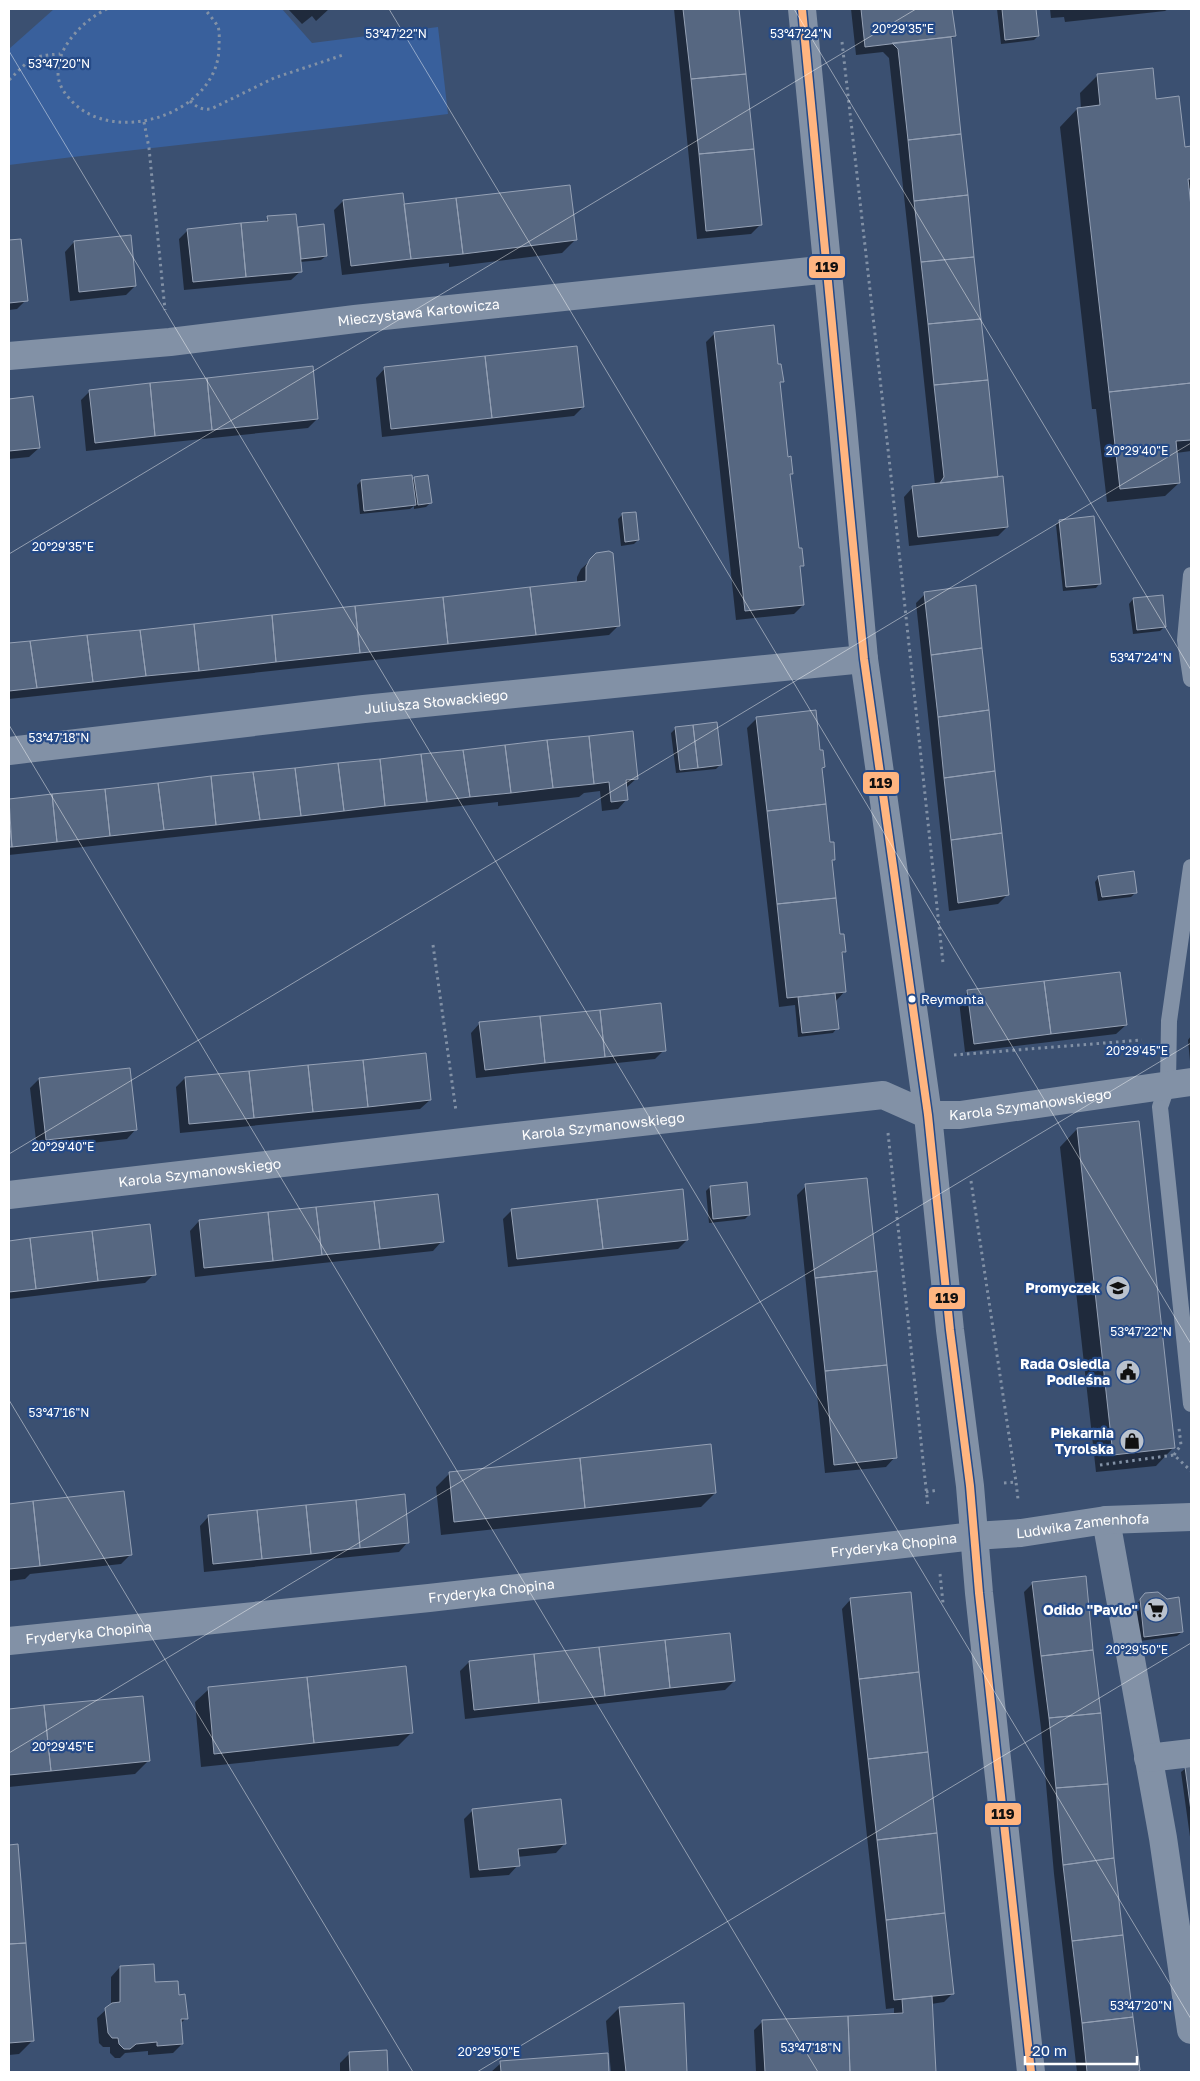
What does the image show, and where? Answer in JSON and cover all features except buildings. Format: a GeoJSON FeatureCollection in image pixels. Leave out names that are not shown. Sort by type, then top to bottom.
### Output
{"type":"FeatureCollection","features":[{"type":"Feature","properties":{"kind":"street"},"geometry":{"type":"LineString","coordinates":[[802,9],[864,659],[928,1115],[1031,2072]]}},
{"type":"Feature","properties":{"kind":"street","name":"Mieczysława Karłowicza"},"geometry":{"type":"LineString","coordinates":[[9,356],[170,342],[364,318],[828,269]]}},
{"type":"Feature","properties":{"kind":"street","name":"Juliusza Słowackiego"},"geometry":{"type":"LineString","coordinates":[[9,751],[364,709],[864,659]]}},
{"type":"Feature","properties":{"kind":"street","name":"Karola Szymanowskiego"},"geometry":{"type":"LineString","coordinates":[[9,1195],[883,1095],[928,1115],[960,1115],[1180,1083]]}},
{"type":"Feature","properties":{"kind":"street","name":"Ludwika Zamenhofa"},"geometry":{"type":"LineString","coordinates":[[974,1536],[1021,1532],[1106,1520],[1191,1517]]}},
{"type":"Feature","properties":{"kind":"street"},"geometry":{"type":"LineString","coordinates":[[1106,1520],[1163,1838],[1191,2030]]}},
{"type":"Feature","properties":{"kind":"street","name":"Fryderyka Chopina"},"geometry":{"type":"LineString","coordinates":[[9,1641],[429,1598],[974,1536]]}},
{"type":"Feature","properties":{"kind":"street"},"geometry":{"type":"LineString","coordinates":[[1148,1758],[1191,1753]]}},
{"type":"Feature","properties":{"kind":"lane"},"geometry":{"type":"LineString","coordinates":[[1191,576],[1185,640],[1191,679]]}},
{"type":"Feature","properties":{"kind":"lane"},"geometry":{"type":"LineString","coordinates":[[1191,867],[1169,1021],[1169,1044],[1180,1083],[1160,1107],[1191,1404]]}},
{"type":"Feature","properties":{"kind":"path"},"geometry":{"type":"LineString","coordinates":[[107,9],[82,27],[60,54],[57,72],[61,89],[76,107],[94,118],[119,123],[144,122],[171,113],[190,101],[208,82],[219,56],[218,28],[205,9]]}},
{"type":"Feature","properties":{"kind":"path"},"geometry":{"type":"LineString","coordinates":[[842,42],[944,966]]}},
{"type":"Feature","properties":{"kind":"path"},"geometry":{"type":"LineString","coordinates":[[9,80],[31,58],[60,54]]}},
{"type":"Feature","properties":{"kind":"path"},"geometry":{"type":"LineString","coordinates":[[190,101],[204,110],[211,109],[274,78],[343,55]]}},
{"type":"Feature","properties":{"kind":"path"},"geometry":{"type":"LineString","coordinates":[[144,122],[149,148],[170,342]]}},
{"type":"Feature","properties":{"kind":"path"},"geometry":{"type":"LineString","coordinates":[[433,945],[456,1114]]}},
{"type":"Feature","properties":{"kind":"path"},"geometry":{"type":"LineString","coordinates":[[953,1056],[1136,1039],[1169,1044]]}},
{"type":"Feature","properties":{"kind":"path"},"geometry":{"type":"LineString","coordinates":[[952,1046],[954,1064]]}},
{"type":"Feature","properties":{"kind":"path"},"geometry":{"type":"LineString","coordinates":[[887,1129],[929,1515]]}},
{"type":"Feature","properties":{"kind":"path"},"geometry":{"type":"LineString","coordinates":[[970,1177],[1019,1507]]}},
{"type":"Feature","properties":{"kind":"path"},"geometry":{"type":"LineString","coordinates":[[1100,1465],[1174,1455],[1191,1471]]}},
{"type":"Feature","properties":{"kind":"path"},"geometry":{"type":"LineString","coordinates":[[997,1484],[1016,1482]]}},
{"type":"Feature","properties":{"kind":"shaded area"},"geometry":{"type":"Polygon","coordinates":[[[54,9],[282,9],[312,43],[438,27],[448,114],[9,165],[9,49],[54,9]]]}},
{"type":"Feature","properties":{"kind":"transit line","name":"119"},"geometry":{"type":"LineString","coordinates":[[802,9],[864,659],[928,1115],[950,1330],[970,1486],[979,1593],[1031,2072]]}},
{"type":"Feature","properties":{"kind":"place","name":"Reymonta"},"geometry":{"type":"Point","coordinates":[912,999]}},
{"type":"Feature","properties":{"kind":"place","name":"Promyczek"},"geometry":{"type":"Point","coordinates":[1118,1288]}},
{"type":"Feature","properties":{"kind":"place","name":"Rada Osiedla Podleśna"},"geometry":{"type":"Point","coordinates":[1128,1372]}},
{"type":"Feature","properties":{"kind":"place","name":"Piekarnia Tyrolska"},"geometry":{"type":"Point","coordinates":[1132,1441]}},
{"type":"Feature","properties":{"kind":"place","name":"Odido \"Pavlo\""},"geometry":{"type":"Point","coordinates":[1156,1610]}}]}
